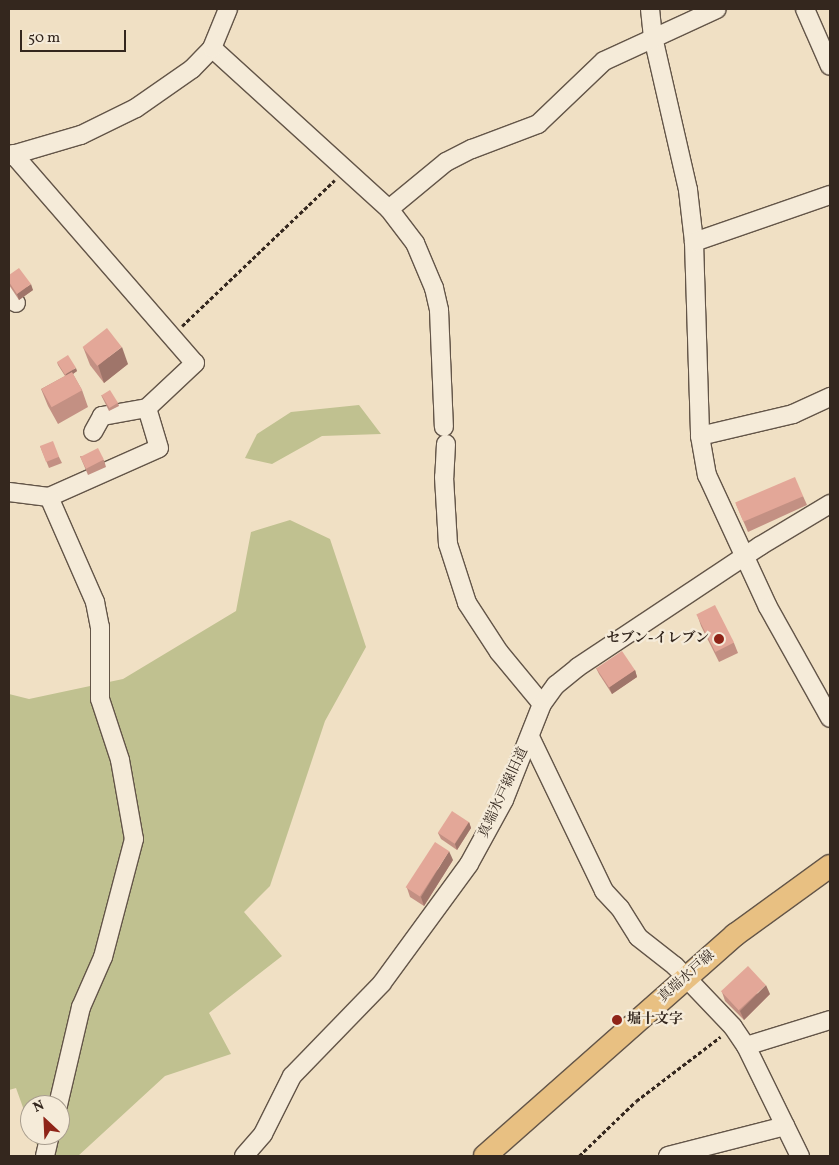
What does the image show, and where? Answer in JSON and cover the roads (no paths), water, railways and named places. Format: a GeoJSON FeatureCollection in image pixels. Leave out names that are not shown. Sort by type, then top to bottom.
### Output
{"type":"FeatureCollection","features":[{"type":"Feature","properties":{"kind":"main road","name":"真端水戸線"},"geometry":{"type":"LineString","coordinates":[[485,1156],[686,978],[775,904],[830,866]]}},
{"type":"Feature","properties":{"kind":"street"},"geometry":{"type":"LineString","coordinates":[[93,432],[102,416],[147,408],[195,363],[11,155],[81,135],[136,108],[192,69],[212,48],[228,9]]}},
{"type":"Feature","properties":{"kind":"street"},"geometry":{"type":"LineString","coordinates":[[650,9],[653,37],[688,190],[694,242],[700,436],[706,475],[744,557],[830,718]]}},
{"type":"Feature","properties":{"kind":"street"},"geometry":{"type":"LineString","coordinates":[[388,209],[446,162],[472,149],[538,124],[604,62],[653,37],[716,9]]}},
{"type":"Feature","properties":{"kind":"street"},"geometry":{"type":"LineString","coordinates":[[805,9],[830,66]]}},
{"type":"Feature","properties":{"kind":"street"},"geometry":{"type":"LineString","coordinates":[[212,48],[388,209],[415,244],[434,288],[441,339],[445,436],[444,477],[448,544],[458,577],[482,629],[542,704]]}},
{"type":"Feature","properties":{"kind":"street"},"geometry":{"type":"LineString","coordinates":[[694,242],[830,195]]}},
{"type":"Feature","properties":{"kind":"street"},"geometry":{"type":"LineString","coordinates":[[700,436],[793,414],[830,397]]}},
{"type":"Feature","properties":{"kind":"street"},"geometry":{"type":"LineString","coordinates":[[9,492],[50,497],[159,448],[147,408]]}},
{"type":"Feature","properties":{"kind":"street"},"geometry":{"type":"LineString","coordinates":[[50,497],[95,602],[100,627],[100,699],[120,760],[134,839],[103,957],[81,1007],[60,1095]]}},
{"type":"Feature","properties":{"kind":"street","name":"真端水戸線旧道"},"geometry":{"type":"LineString","coordinates":[[244,1156],[264,1134],[292,1076],[382,983],[469,864],[504,800],[542,704],[556,685],[578,667],[744,557],[830,504]]}},
{"type":"Feature","properties":{"kind":"street"},"geometry":{"type":"LineString","coordinates":[[530,737],[604,891],[620,908],[638,937],[686,978],[733,1027],[746,1046],[800,1156]]}},
{"type":"Feature","properties":{"kind":"street"},"geometry":{"type":"LineString","coordinates":[[746,1046],[830,1020]]}},
{"type":"Feature","properties":{"kind":"street"},"geometry":{"type":"LineString","coordinates":[[668,1156],[785,1126]]}},
{"type":"Feature","properties":{"kind":"place","name":"セブン-イレブン"},"geometry":{"type":"Point","coordinates":[719,639]}},
{"type":"Feature","properties":{"kind":"place","name":"堀十文字"},"geometry":{"type":"Point","coordinates":[617,1020]}}]}
